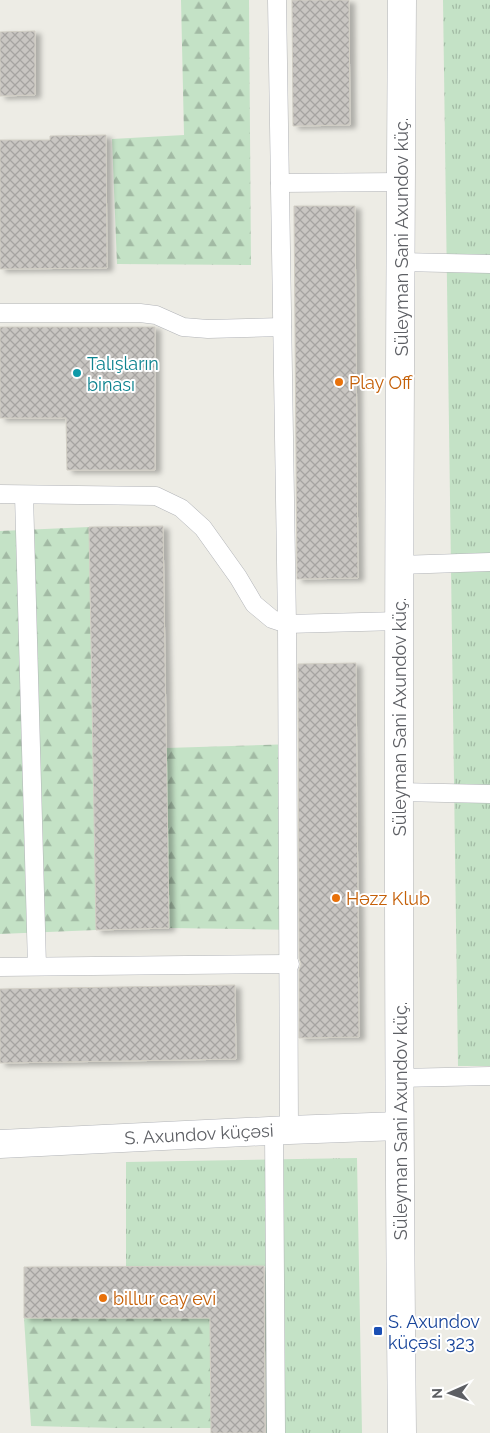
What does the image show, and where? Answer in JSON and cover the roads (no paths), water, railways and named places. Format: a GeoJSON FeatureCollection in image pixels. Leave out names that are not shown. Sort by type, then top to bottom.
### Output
{"type":"FeatureCollection","features":[{"type":"Feature","properties":{"kind":"street","name":"Süleyman Sani Axundov küç."},"geometry":{"type":"LineString","coordinates":[[402,0],[399,565],[399,1126],[402,1433]]}},
{"type":"Feature","properties":{"kind":"street","name":"S. Axundov küçəsi"},"geometry":{"type":"LineString","coordinates":[[0,1144],[399,1126]]}},
{"type":"Feature","properties":{"kind":"lane"},"geometry":{"type":"LineString","coordinates":[[276,1433],[282,1130],[290,964],[287,624],[277,0]]}},
{"type":"Feature","properties":{"kind":"lane"},"geometry":{"type":"LineString","coordinates":[[280,183],[401,182]]}},
{"type":"Feature","properties":{"kind":"lane"},"geometry":{"type":"LineString","coordinates":[[401,262],[490,264]]}},
{"type":"Feature","properties":{"kind":"lane"},"geometry":{"type":"LineString","coordinates":[[0,313],[140,313],[156,315],[183,327],[208,330],[282,326]]}},
{"type":"Feature","properties":{"kind":"lane"},"geometry":{"type":"LineString","coordinates":[[0,494],[156,496],[181,508],[203,528],[238,577],[254,604],[272,619],[287,624],[399,621]]}},
{"type":"Feature","properties":{"kind":"lane"},"geometry":{"type":"LineString","coordinates":[[24,494],[36,966]]}},
{"type":"Feature","properties":{"kind":"lane"},"geometry":{"type":"LineString","coordinates":[[399,565],[490,562]]}},
{"type":"Feature","properties":{"kind":"lane"},"geometry":{"type":"LineString","coordinates":[[399,792],[490,794]]}},
{"type":"Feature","properties":{"kind":"lane"},"geometry":{"type":"LineString","coordinates":[[0,967],[290,964]]}},
{"type":"Feature","properties":{"kind":"lane"},"geometry":{"type":"LineString","coordinates":[[399,1078],[490,1076]]}},
{"type":"Feature","properties":{"kind":"place","name":"Talışların binası"},"geometry":{"type":"Point","coordinates":[77,373]}},
{"type":"Feature","properties":{"kind":"place","name":"Play Off"},"geometry":{"type":"Point","coordinates":[339,382]}},
{"type":"Feature","properties":{"kind":"place","name":"Həzz Klub"},"geometry":{"type":"Point","coordinates":[336,898]}},
{"type":"Feature","properties":{"kind":"place","name":"billur cay evi"},"geometry":{"type":"Point","coordinates":[103,1298]}},
{"type":"Feature","properties":{"kind":"place","name":"S. Axundov küçəsi 323"},"geometry":{"type":"Point","coordinates":[378,1331]}}]}
